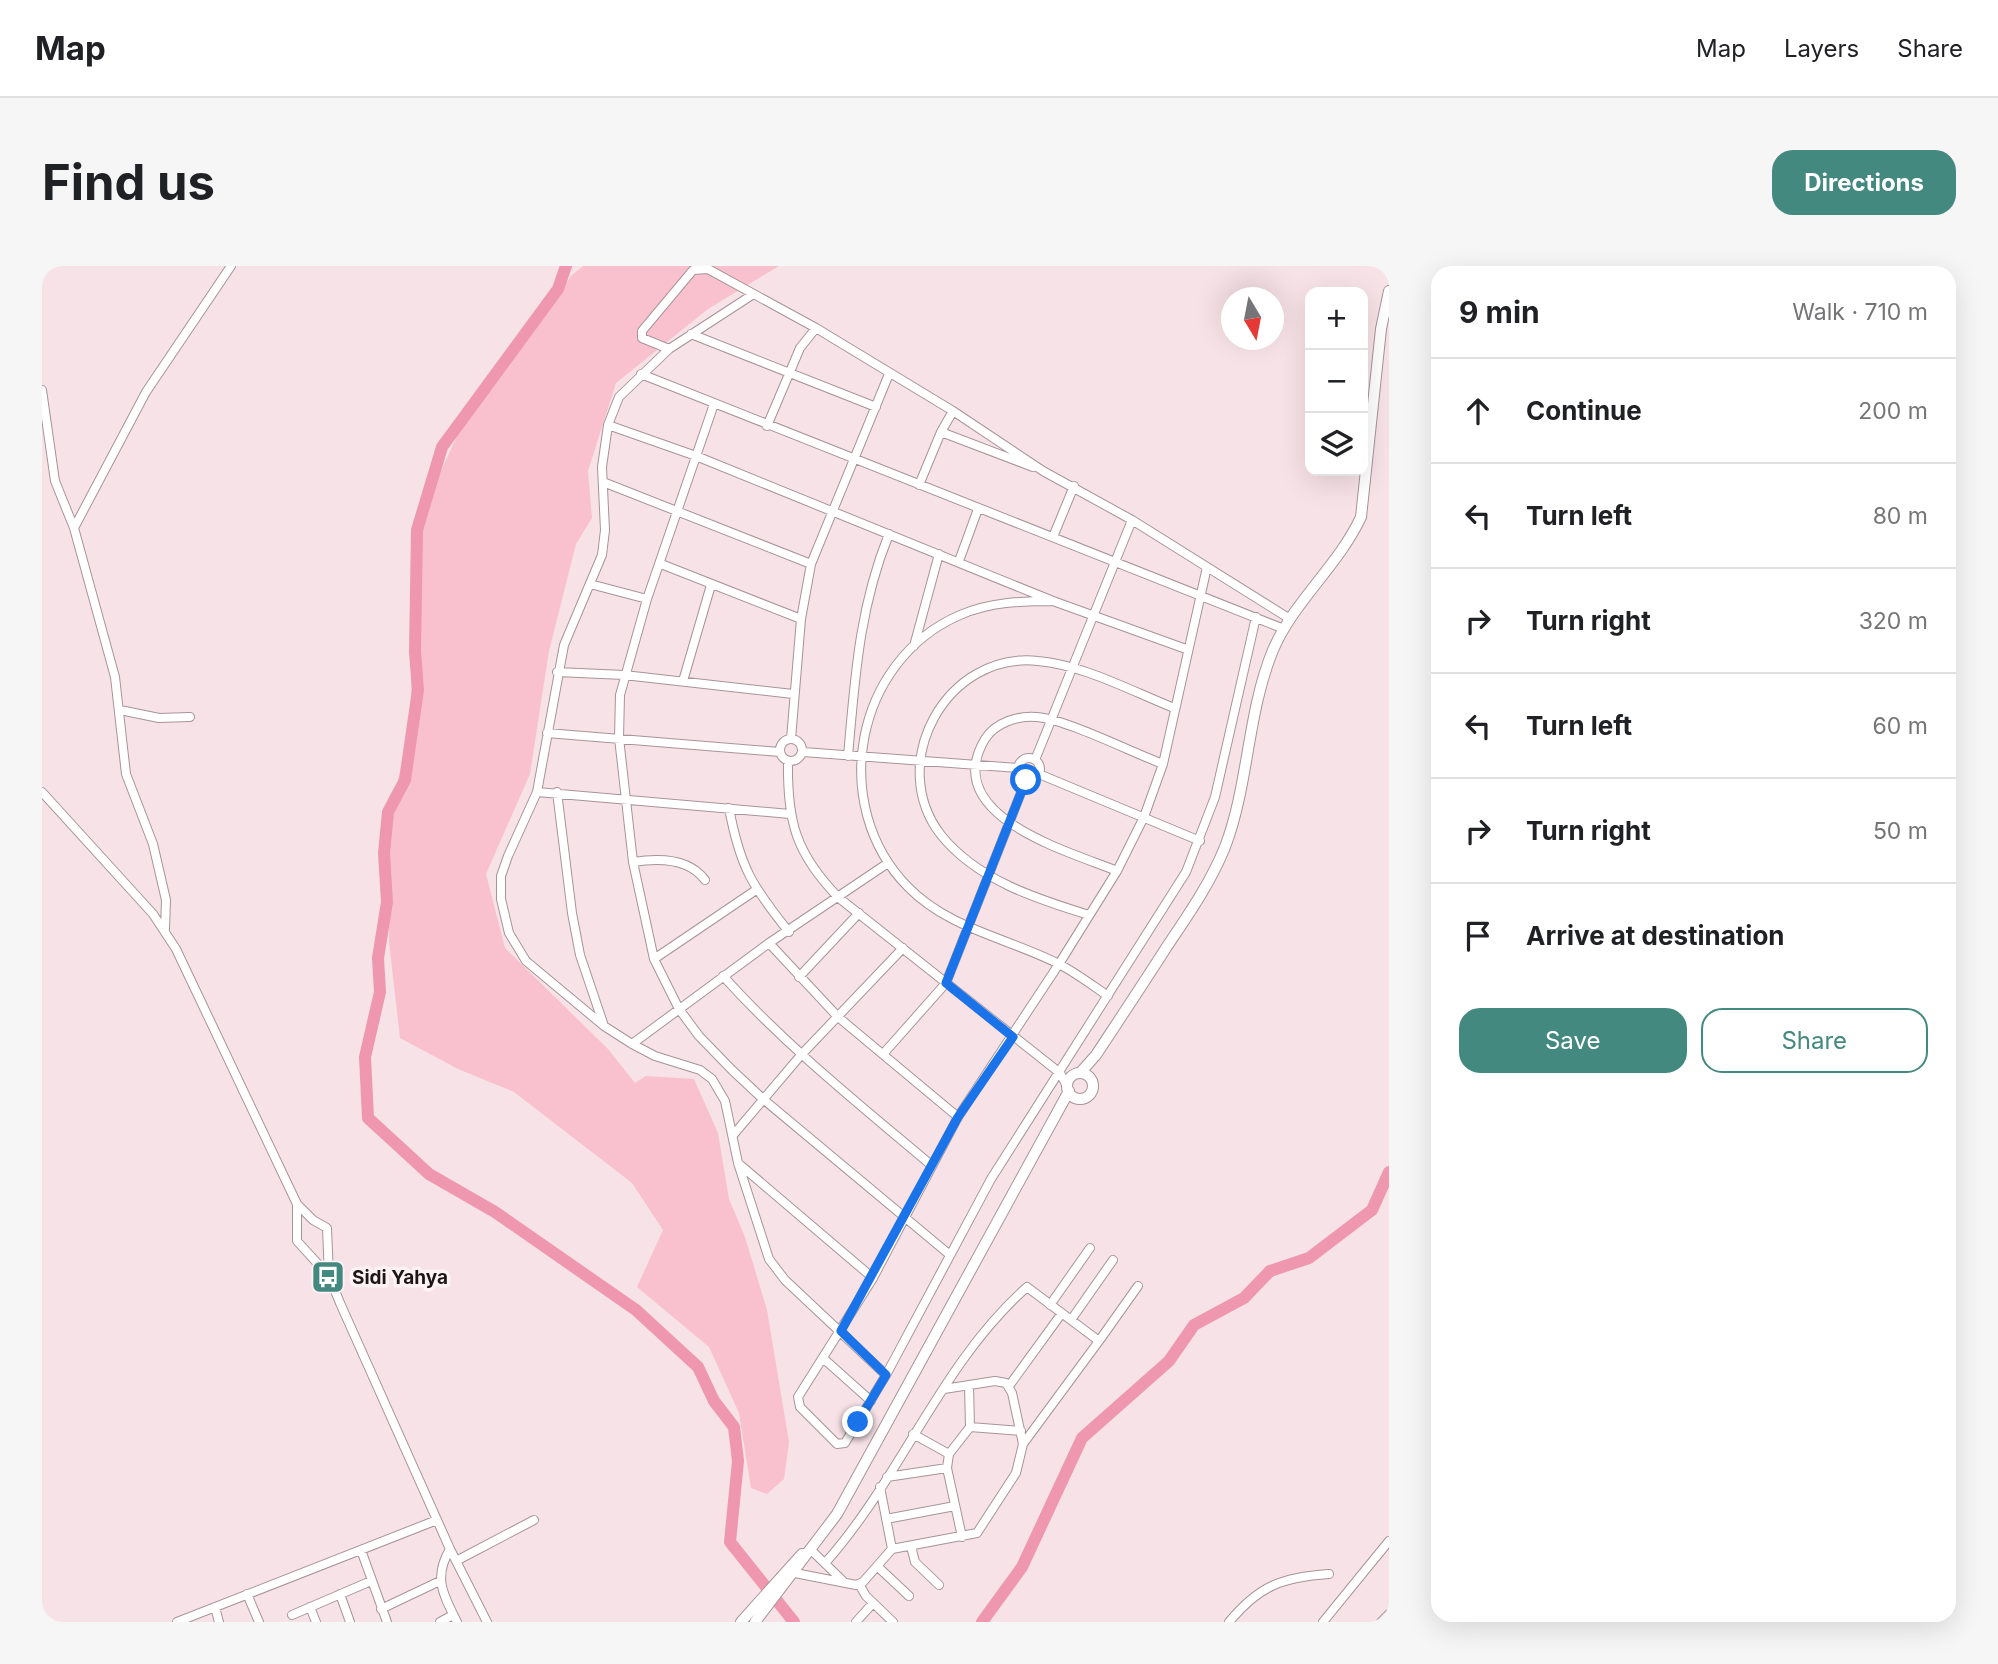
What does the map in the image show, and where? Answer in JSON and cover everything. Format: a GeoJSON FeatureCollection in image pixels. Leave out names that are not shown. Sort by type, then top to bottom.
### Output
{"type":"FeatureCollection","features":[{"type":"Feature","properties":{"kind":"main road"},"geometry":{"type":"LineString","coordinates":[[749,1620],[837,1514],[887,1426],[984,1241],[1071,1092],[1077,1074],[1096,1055],[1214,871],[1228,837],[1242,786],[1259,696],[1273,651],[1287,624],[1346,545],[1361,517],[1381,329],[1389,291]]}},
{"type":"Feature","properties":{"kind":"main road"},"geometry":{"type":"LineString","coordinates":[[1071,1092],[1090,1094],[1096,1055]]}},
{"type":"Feature","properties":{"kind":"main road"},"geometry":{"type":"LineString","coordinates":[[1077,1074],[1092,1080]]}},
{"type":"Feature","properties":{"kind":"main road"},"geometry":{"type":"LineString","coordinates":[[782,1581],[795,1573],[810,1549]]}},
{"type":"Feature","properties":{"kind":"street"},"geometry":{"type":"LineString","coordinates":[[74,528],[146,392],[232,266]]}},
{"type":"Feature","properties":{"kind":"street"},"geometry":{"type":"LineString","coordinates":[[669,349],[645,340],[641,333],[693,270],[708,269],[816,328],[953,411],[1043,471]]}},
{"type":"Feature","properties":{"kind":"street"},"geometry":{"type":"LineString","coordinates":[[752,295],[669,349],[619,397],[608,425],[603,482],[605,542],[574,618],[557,672],[537,792],[502,876],[501,898],[509,933],[526,961],[604,1026],[632,1044],[655,1056],[700,1070],[712,1079],[725,1101],[734,1134],[738,1164],[769,1259],[785,1280],[886,1375]]}},
{"type":"Feature","properties":{"kind":"street"},"geometry":{"type":"LineString","coordinates":[[767,426],[800,348],[816,328]]}},
{"type":"Feature","properties":{"kind":"street"},"geometry":{"type":"LineString","coordinates":[[691,334],[876,407]]}},
{"type":"Feature","properties":{"kind":"street"},"geometry":{"type":"LineString","coordinates":[[640,374],[1198,595],[1256,617],[1287,624]]}},
{"type":"Feature","properties":{"kind":"street"},"geometry":{"type":"LineString","coordinates":[[791,739],[801,619],[811,564],[888,374]]}},
{"type":"Feature","properties":{"kind":"street"},"geometry":{"type":"LineString","coordinates":[[42,390],[55,481],[74,528],[115,677],[126,774],[153,844],[166,900],[164,929]]}},
{"type":"Feature","properties":{"kind":"street"},"geometry":{"type":"LineString","coordinates":[[714,404],[676,511],[624,676],[619,738],[633,862],[654,959],[679,1009],[699,1036],[763,1099],[950,1255]]}},
{"type":"Feature","properties":{"kind":"street"},"geometry":{"type":"LineString","coordinates":[[919,485],[941,432],[953,411]]}},
{"type":"Feature","properties":{"kind":"street"},"geometry":{"type":"LineString","coordinates":[[608,425],[696,456],[1054,601],[1186,649]]}},
{"type":"Feature","properties":{"kind":"street"},"geometry":{"type":"LineString","coordinates":[[941,432],[1043,471],[1074,486],[1206,567],[1287,624]]}},
{"type":"Feature","properties":{"kind":"street"},"geometry":{"type":"LineString","coordinates":[[603,482],[811,564]]}},
{"type":"Feature","properties":{"kind":"street"},"geometry":{"type":"LineString","coordinates":[[1053,537],[1074,486]]}},
{"type":"Feature","properties":{"kind":"street"},"geometry":{"type":"LineString","coordinates":[[958,561],[978,509]]}},
{"type":"Feature","properties":{"kind":"street"},"geometry":{"type":"LineString","coordinates":[[1035,760],[1096,615],[1132,520]]}},
{"type":"Feature","properties":{"kind":"street"},"geometry":{"type":"LineString","coordinates":[[848,756],[860,625],[871,581],[889,534]]}},
{"type":"Feature","properties":{"kind":"street"},"geometry":{"type":"LineString","coordinates":[[914,646],[939,554]]}},
{"type":"Feature","properties":{"kind":"street"},"geometry":{"type":"LineString","coordinates":[[661,564],[801,619]]}},
{"type":"Feature","properties":{"kind":"street"},"geometry":{"type":"LineString","coordinates":[[1206,567],[1163,764],[1144,817],[1116,871],[1059,964],[958,1117],[873,1278],[797,1401],[837,1444],[845,1443],[871,1401],[991,1180],[1176,891],[1200,841],[1215,797],[1256,617]]}},
{"type":"Feature","properties":{"kind":"street"},"geometry":{"type":"LineString","coordinates":[[590,584],[647,599]]}},
{"type":"Feature","properties":{"kind":"street"},"geometry":{"type":"LineString","coordinates":[[683,681],[711,585]]}},
{"type":"Feature","properties":{"kind":"street"},"geometry":{"type":"LineString","coordinates":[[1054,601],[1018,601],[960,615],[914,646],[889,675],[873,702],[864,730],[859,758],[865,805],[888,863],[923,901],[966,926],[1059,964],[1108,996]]}},
{"type":"Feature","properties":{"kind":"street"},"geometry":{"type":"LineString","coordinates":[[1089,915],[1035,896],[988,875],[940,834],[925,803],[920,762],[925,734],[934,713],[955,688],[979,673],[1002,664],[1038,661],[1073,669],[1174,708]]}},
{"type":"Feature","properties":{"kind":"street"},"geometry":{"type":"LineString","coordinates":[[557,672],[683,681],[793,694]]}},
{"type":"Feature","properties":{"kind":"street"},"geometry":{"type":"LineString","coordinates":[[120,710],[159,718],[190,717]]}},
{"type":"Feature","properties":{"kind":"street"},"geometry":{"type":"LineString","coordinates":[[1116,871],[1010,825],[985,801],[976,767],[986,738],[997,726],[1023,718],[1052,721],[1163,764]]}},
{"type":"Feature","properties":{"kind":"street"},"geometry":{"type":"LineString","coordinates":[[547,733],[780,752],[788,761],[790,814],[802,852],[816,874],[839,898],[1060,1073],[1071,1092]]}},
{"type":"Feature","properties":{"kind":"street"},"geometry":{"type":"LineString","coordinates":[[780,752],[784,742],[791,739],[801,744],[803,752]]}},
{"type":"Feature","properties":{"kind":"street"},"geometry":{"type":"LineString","coordinates":[[803,752],[976,767],[1018,768]]}},
{"type":"Feature","properties":{"kind":"street"},"geometry":{"type":"LineString","coordinates":[[788,761],[797,760],[803,752]]}},
{"type":"Feature","properties":{"kind":"street"},"geometry":{"type":"LineString","coordinates":[[1024,759],[1035,760],[1040,766],[1039,774],[1034,780],[1026,780],[1020,775],[1018,768],[1024,759]]}},
{"type":"Feature","properties":{"kind":"street"},"geometry":{"type":"LineString","coordinates":[[1039,774],[1200,841]]}},
{"type":"Feature","properties":{"kind":"street"},"geometry":{"type":"LineString","coordinates":[[884,1053],[946,983],[966,926],[1010,825],[1026,780]]}},
{"type":"Feature","properties":{"kind":"street"},"geometry":{"type":"LineString","coordinates":[[42,792],[164,929],[297,1204],[300,1227],[297,1241],[329,1276],[450,1549],[488,1622]]}},
{"type":"Feature","properties":{"kind":"street"},"geometry":{"type":"LineString","coordinates":[[537,792],[790,814]]}},
{"type":"Feature","properties":{"kind":"street"},"geometry":{"type":"LineString","coordinates":[[557,792],[565,871],[580,955],[604,1026]]}},
{"type":"Feature","properties":{"kind":"street"},"geometry":{"type":"LineString","coordinates":[[729,808],[738,854],[756,890],[789,932]]}},
{"type":"Feature","properties":{"kind":"street"},"geometry":{"type":"LineString","coordinates":[[633,862],[667,861],[691,865],[705,880]]}},
{"type":"Feature","properties":{"kind":"street"},"geometry":{"type":"LineString","coordinates":[[632,1044],[769,943],[888,863]]}},
{"type":"Feature","properties":{"kind":"street"},"geometry":{"type":"LineString","coordinates":[[654,959],[756,890]]}},
{"type":"Feature","properties":{"kind":"street"},"geometry":{"type":"LineString","coordinates":[[799,977],[859,913]]}},
{"type":"Feature","properties":{"kind":"street"},"geometry":{"type":"LineString","coordinates":[[769,943],[838,1017],[958,1117]]}},
{"type":"Feature","properties":{"kind":"street"},"geometry":{"type":"LineString","coordinates":[[734,1134],[801,1055],[903,948]]}},
{"type":"Feature","properties":{"kind":"street"},"geometry":{"type":"LineString","coordinates":[[723,976],[763,1021],[931,1165]]}},
{"type":"Feature","properties":{"kind":"street"},"geometry":{"type":"LineString","coordinates":[[1060,1073],[1077,1074]]}},
{"type":"Feature","properties":{"kind":"street"},"geometry":{"type":"LineString","coordinates":[[738,1164],[873,1278]]}},
{"type":"Feature","properties":{"kind":"street"},"geometry":{"type":"LineString","coordinates":[[297,1204],[313,1220],[327,1228],[329,1276]]}},
{"type":"Feature","properties":{"kind":"street"},"geometry":{"type":"LineString","coordinates":[[300,1227],[313,1220]]}},
{"type":"Feature","properties":{"kind":"street"},"geometry":{"type":"LineString","coordinates":[[307,1251],[323,1248],[329,1239]]}},
{"type":"Feature","properties":{"kind":"street"},"geometry":{"type":"LineString","coordinates":[[1050,1305],[1090,1248]]}},
{"type":"Feature","properties":{"kind":"street"},"geometry":{"type":"LineString","coordinates":[[1071,1320],[1113,1261]]}},
{"type":"Feature","properties":{"kind":"street"},"geometry":{"type":"LineString","coordinates":[[1023,1444],[1138,1286]]}},
{"type":"Feature","properties":{"kind":"street"},"geometry":{"type":"LineString","coordinates":[[826,1562],[859,1522],[944,1389],[995,1320],[1027,1287],[1099,1341]]}},
{"type":"Feature","properties":{"kind":"street"},"geometry":{"type":"LineString","coordinates":[[1009,1386],[1062,1313]]}},
{"type":"Feature","properties":{"kind":"street"},"geometry":{"type":"LineString","coordinates":[[824,1359],[871,1401]]}},
{"type":"Feature","properties":{"kind":"street"},"geometry":{"type":"LineString","coordinates":[[859,1584],[892,1549],[977,1533],[1016,1474],[1023,1444],[1009,1386],[1002,1381],[944,1389]]}},
{"type":"Feature","properties":{"kind":"street"},"geometry":{"type":"LineString","coordinates":[[962,1537],[947,1468],[949,1454],[970,1427],[969,1385]]}},
{"type":"Feature","properties":{"kind":"street"},"geometry":{"type":"LineString","coordinates":[[970,1427],[1021,1431]]}},
{"type":"Feature","properties":{"kind":"street"},"geometry":{"type":"LineString","coordinates":[[913,1434],[949,1454]]}},
{"type":"Feature","properties":{"kind":"street"},"geometry":{"type":"LineString","coordinates":[[887,1477],[947,1468]]}},
{"type":"Feature","properties":{"kind":"street"},"geometry":{"type":"LineString","coordinates":[[880,1487],[892,1549]]}},
{"type":"Feature","properties":{"kind":"street"},"geometry":{"type":"LineString","coordinates":[[886,1519],[955,1506]]}},
{"type":"Feature","properties":{"kind":"street"},"geometry":{"type":"LineString","coordinates":[[177,1622],[437,1520]]}},
{"type":"Feature","properties":{"kind":"street"},"geometry":{"type":"LineString","coordinates":[[456,1561],[534,1520]]}},
{"type":"Feature","properties":{"kind":"street"},"geometry":{"type":"LineString","coordinates":[[1323,1622],[1389,1541]]}},
{"type":"Feature","properties":{"kind":"street"},"geometry":{"type":"LineString","coordinates":[[911,1546],[915,1562],[939,1585]]}},
{"type":"Feature","properties":{"kind":"street"},"geometry":{"type":"LineString","coordinates":[[440,1622],[455,1619],[440,1581],[439,1569],[450,1549]]}},
{"type":"Feature","properties":{"kind":"street"},"geometry":{"type":"LineString","coordinates":[[810,1549],[843,1581]]}},
{"type":"Feature","properties":{"kind":"street"},"geometry":{"type":"LineString","coordinates":[[361,1550],[387,1622]]}},
{"type":"Feature","properties":{"kind":"street"},"geometry":{"type":"LineString","coordinates":[[877,1566],[909,1596]]}},
{"type":"Feature","properties":{"kind":"street"},"geometry":{"type":"LineString","coordinates":[[795,1573],[859,1584],[873,1603],[893,1622]]}},
{"type":"Feature","properties":{"kind":"street"},"geometry":{"type":"LineString","coordinates":[[1229,1622],[1261,1590],[1287,1581],[1329,1574]]}},
{"type":"Feature","properties":{"kind":"street"},"geometry":{"type":"LineString","coordinates":[[292,1615],[370,1581]]}},
{"type":"Feature","properties":{"kind":"street"},"geometry":{"type":"LineString","coordinates":[[381,1609],[440,1581]]}},
{"type":"Feature","properties":{"kind":"street"},"geometry":{"type":"LineString","coordinates":[[247,1594],[259,1622]]}},
{"type":"Feature","properties":{"kind":"street"},"geometry":{"type":"LineString","coordinates":[[340,1594],[350,1622]]}},
{"type":"Feature","properties":{"kind":"street"},"geometry":{"type":"LineString","coordinates":[[856,1622],[873,1603]]}},
{"type":"Feature","properties":{"kind":"street"},"geometry":{"type":"LineString","coordinates":[[215,1607],[219,1622]]}},
{"type":"Feature","properties":{"kind":"street"},"geometry":{"type":"LineString","coordinates":[[310,1607],[316,1622]]}},
{"type":"Feature","properties":{"kind":"street"},"geometry":{"type":"LineString","coordinates":[[1381,1622],[1389,1614]]}},
{"type":"Feature","properties":{"kind":"shaded area"},"geometry":{"type":"Polygon","coordinates":[[[583,266],[779,266],[708,309],[616,383],[588,471],[592,518],[576,544],[549,651],[530,774],[486,874],[505,948],[608,1049],[635,1083],[646,1076],[694,1079],[718,1133],[729,1199],[745,1237],[767,1310],[789,1442],[784,1479],[767,1494],[751,1488],[739,1413],[709,1347],[637,1287],[663,1230],[632,1183],[514,1092],[458,1069],[400,1038],[389,942],[390,819],[411,719],[412,534],[458,434],[572,275],[583,266]]]}},
{"type":"Feature","properties":{"kind":"waterway"},"geometry":{"type":"LineString","coordinates":[[566,266],[558,289],[442,447],[417,530],[415,652],[418,690],[405,780],[388,812],[384,853],[387,902],[378,958],[380,992],[365,1057],[368,1118],[429,1174],[495,1212],[636,1310],[698,1367],[714,1401],[734,1427],[738,1461],[730,1542],[794,1622]]}},
{"type":"Feature","properties":{"kind":"waterway"},"geometry":{"type":"LineString","coordinates":[[982,1622],[1022,1567],[1082,1438],[1169,1361],[1194,1325],[1244,1298],[1270,1271],[1309,1258],[1372,1210],[1389,1172]]}},
{"type":"Feature","properties":{"kind":"place","name":"Sidi Yahya"},"geometry":{"type":"Point","coordinates":[328,1277]}},
{"type":"Feature","properties":{"kind":"route"},"geometry":{"type":"LineString","coordinates":[[858,1422],[886,1375],[841,1331],[873,1278],[958,1117],[1013,1037],[946,983],[966,926],[1010,825],[1026,780]]}}]}
